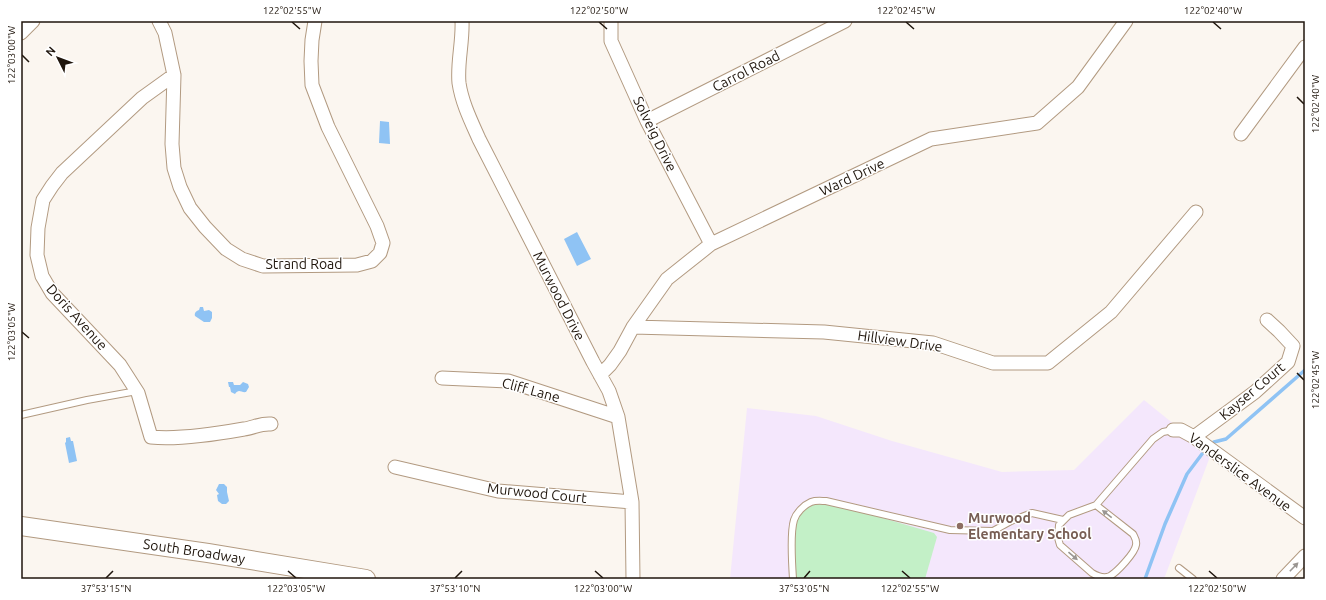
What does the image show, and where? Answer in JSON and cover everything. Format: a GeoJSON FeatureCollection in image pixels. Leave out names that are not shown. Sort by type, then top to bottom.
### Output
{"type":"FeatureCollection","features":[{"type":"Feature","properties":{"kind":"main road","name":"South Broadway"},"geometry":{"type":"LineString","coordinates":[[21,526],[208,552],[366,579]]}},
{"type":"Feature","properties":{"kind":"street"},"geometry":{"type":"LineString","coordinates":[[21,33],[33,21]]}},
{"type":"Feature","properties":{"kind":"street","name":"Strand Road"},"geometry":{"type":"LineString","coordinates":[[159,21],[165,34],[174,75],[172,144],[174,168],[180,187],[190,208],[205,227],[226,249],[242,259],[263,266],[357,265],[372,261],[380,253],[383,243],[377,226],[328,127],[312,85],[311,61],[315,21]]}},
{"type":"Feature","properties":{"kind":"street","name":"Murwood Drive"},"geometry":{"type":"LineString","coordinates":[[462,21],[459,57],[459,83],[464,104],[483,146],[609,391],[618,417],[632,502],[633,579]]}},
{"type":"Feature","properties":{"kind":"street","name":"Solveig Drive"},"geometry":{"type":"LineString","coordinates":[[611,21],[611,41],[647,121],[711,244]]}},
{"type":"Feature","properties":{"kind":"street","name":"Carrol Road"},"geometry":{"type":"LineString","coordinates":[[647,121],[845,21]]}},
{"type":"Feature","properties":{"kind":"street","name":"Ward Drive"},"geometry":{"type":"LineString","coordinates":[[600,375],[610,365],[620,351],[633,327],[667,279],[711,244],[931,139],[1037,123],[1078,87],[1126,21]]}},
{"type":"Feature","properties":{"kind":"street"},"geometry":{"type":"LineString","coordinates":[[1242,134],[1305,46]]}},
{"type":"Feature","properties":{"kind":"street","name":"Doris Avenue"},"geometry":{"type":"LineString","coordinates":[[174,75],[142,98],[62,173],[52,186],[43,200],[38,228],[37,255],[42,276],[57,299],[120,365],[137,391],[151,437],[166,439],[246,429],[264,424],[271,424]]}},
{"type":"Feature","properties":{"kind":"street","name":"Hillview Drive"},"geometry":{"type":"LineString","coordinates":[[633,327],[824,332],[933,343],[993,363],[1048,363],[1111,312],[1196,212]]}},
{"type":"Feature","properties":{"kind":"street","name":"Kayser Court"},"geometry":{"type":"LineString","coordinates":[[1194,437],[1255,392],[1288,362],[1293,346],[1267,320]]}},
{"type":"Feature","properties":{"kind":"street","name":"Cliff Lane"},"geometry":{"type":"LineString","coordinates":[[442,378],[508,381],[618,417]]}},
{"type":"Feature","properties":{"kind":"street","name":"Vanderslice Avenue"},"geometry":{"type":"LineString","coordinates":[[1173,430],[1181,430],[1194,437],[1305,518]]}},
{"type":"Feature","properties":{"kind":"street","name":"Murwood Court"},"geometry":{"type":"LineString","coordinates":[[395,467],[498,491],[632,502]]}},
{"type":"Feature","properties":{"kind":"street"},"geometry":{"type":"LineString","coordinates":[[1283,579],[1305,556]]}},
{"type":"Feature","properties":{"kind":"lane"},"geometry":{"type":"LineString","coordinates":[[21,415],[87,400],[137,391]]}},
{"type":"Feature","properties":{"kind":"lane"},"geometry":{"type":"LineString","coordinates":[[1096,505],[1133,534],[1137,544],[1135,550],[1124,563],[1110,576],[1104,577],[1092,573],[1060,545],[1058,532],[1059,525],[1069,515],[1096,505],[1153,439],[1163,432],[1173,430]]}},
{"type":"Feature","properties":{"kind":"lane"},"geometry":{"type":"LineString","coordinates":[[793,579],[792,539],[794,520],[797,514],[811,502],[826,501],[950,530],[993,531],[1011,521],[1032,513],[1063,520]]}},
{"type":"Feature","properties":{"kind":"lane"},"geometry":{"type":"LineString","coordinates":[[1179,568],[1193,579]]}},
{"type":"Feature","properties":{"kind":"shaded area","name":"Murwood Elementary School"},"geometry":{"type":"Polygon","coordinates":[[[1144,400],[1211,454],[1164,579],[730,579],[747,408],[816,416],[892,441],[1002,472],[1074,470],[1144,400]]]}},
{"type":"Feature","properties":{"kind":"green space"},"geometry":{"type":"Polygon","coordinates":[[[822,502],[852,509],[934,533],[937,537],[925,579],[794,579],[792,545],[797,516],[812,503],[822,502]]]}},
{"type":"Feature","properties":{"kind":"water"},"geometry":{"type":"Polygon","coordinates":[[[380,121],[389,122],[390,144],[379,143],[380,121]]]}},
{"type":"Feature","properties":{"kind":"water"},"geometry":{"type":"Polygon","coordinates":[[[577,232],[591,259],[577,266],[564,239],[577,232]]]}},
{"type":"Feature","properties":{"kind":"water"},"geometry":{"type":"Polygon","coordinates":[[[200,307],[203,307],[204,311],[209,310],[212,312],[210,322],[204,322],[195,316],[195,313],[200,307]]]}},
{"type":"Feature","properties":{"kind":"water"},"geometry":{"type":"Polygon","coordinates":[[[228,382],[233,382],[234,385],[240,385],[243,382],[248,384],[249,387],[246,392],[239,391],[235,394],[231,392],[228,382]]]}},
{"type":"Feature","properties":{"kind":"water"},"geometry":{"type":"Polygon","coordinates":[[[70,437],[71,441],[73,441],[77,461],[69,463],[65,443],[66,438],[70,437]]]}},
{"type":"Feature","properties":{"kind":"water"},"geometry":{"type":"Polygon","coordinates":[[[219,484],[224,484],[227,487],[229,501],[226,504],[222,504],[218,501],[217,495],[219,494],[216,490],[219,484]]]}},
{"type":"Feature","properties":{"kind":"waterway"},"geometry":{"type":"LineString","coordinates":[[1214,442],[1226,439],[1305,370]]}},
{"type":"Feature","properties":{"kind":"waterway"},"geometry":{"type":"LineString","coordinates":[[1145,579],[1165,524],[1187,474],[1202,454]]}},
{"type":"Feature","properties":{"kind":"place","name":"Murwood Elementary School"},"geometry":{"type":"Point","coordinates":[960,526]}}]}
